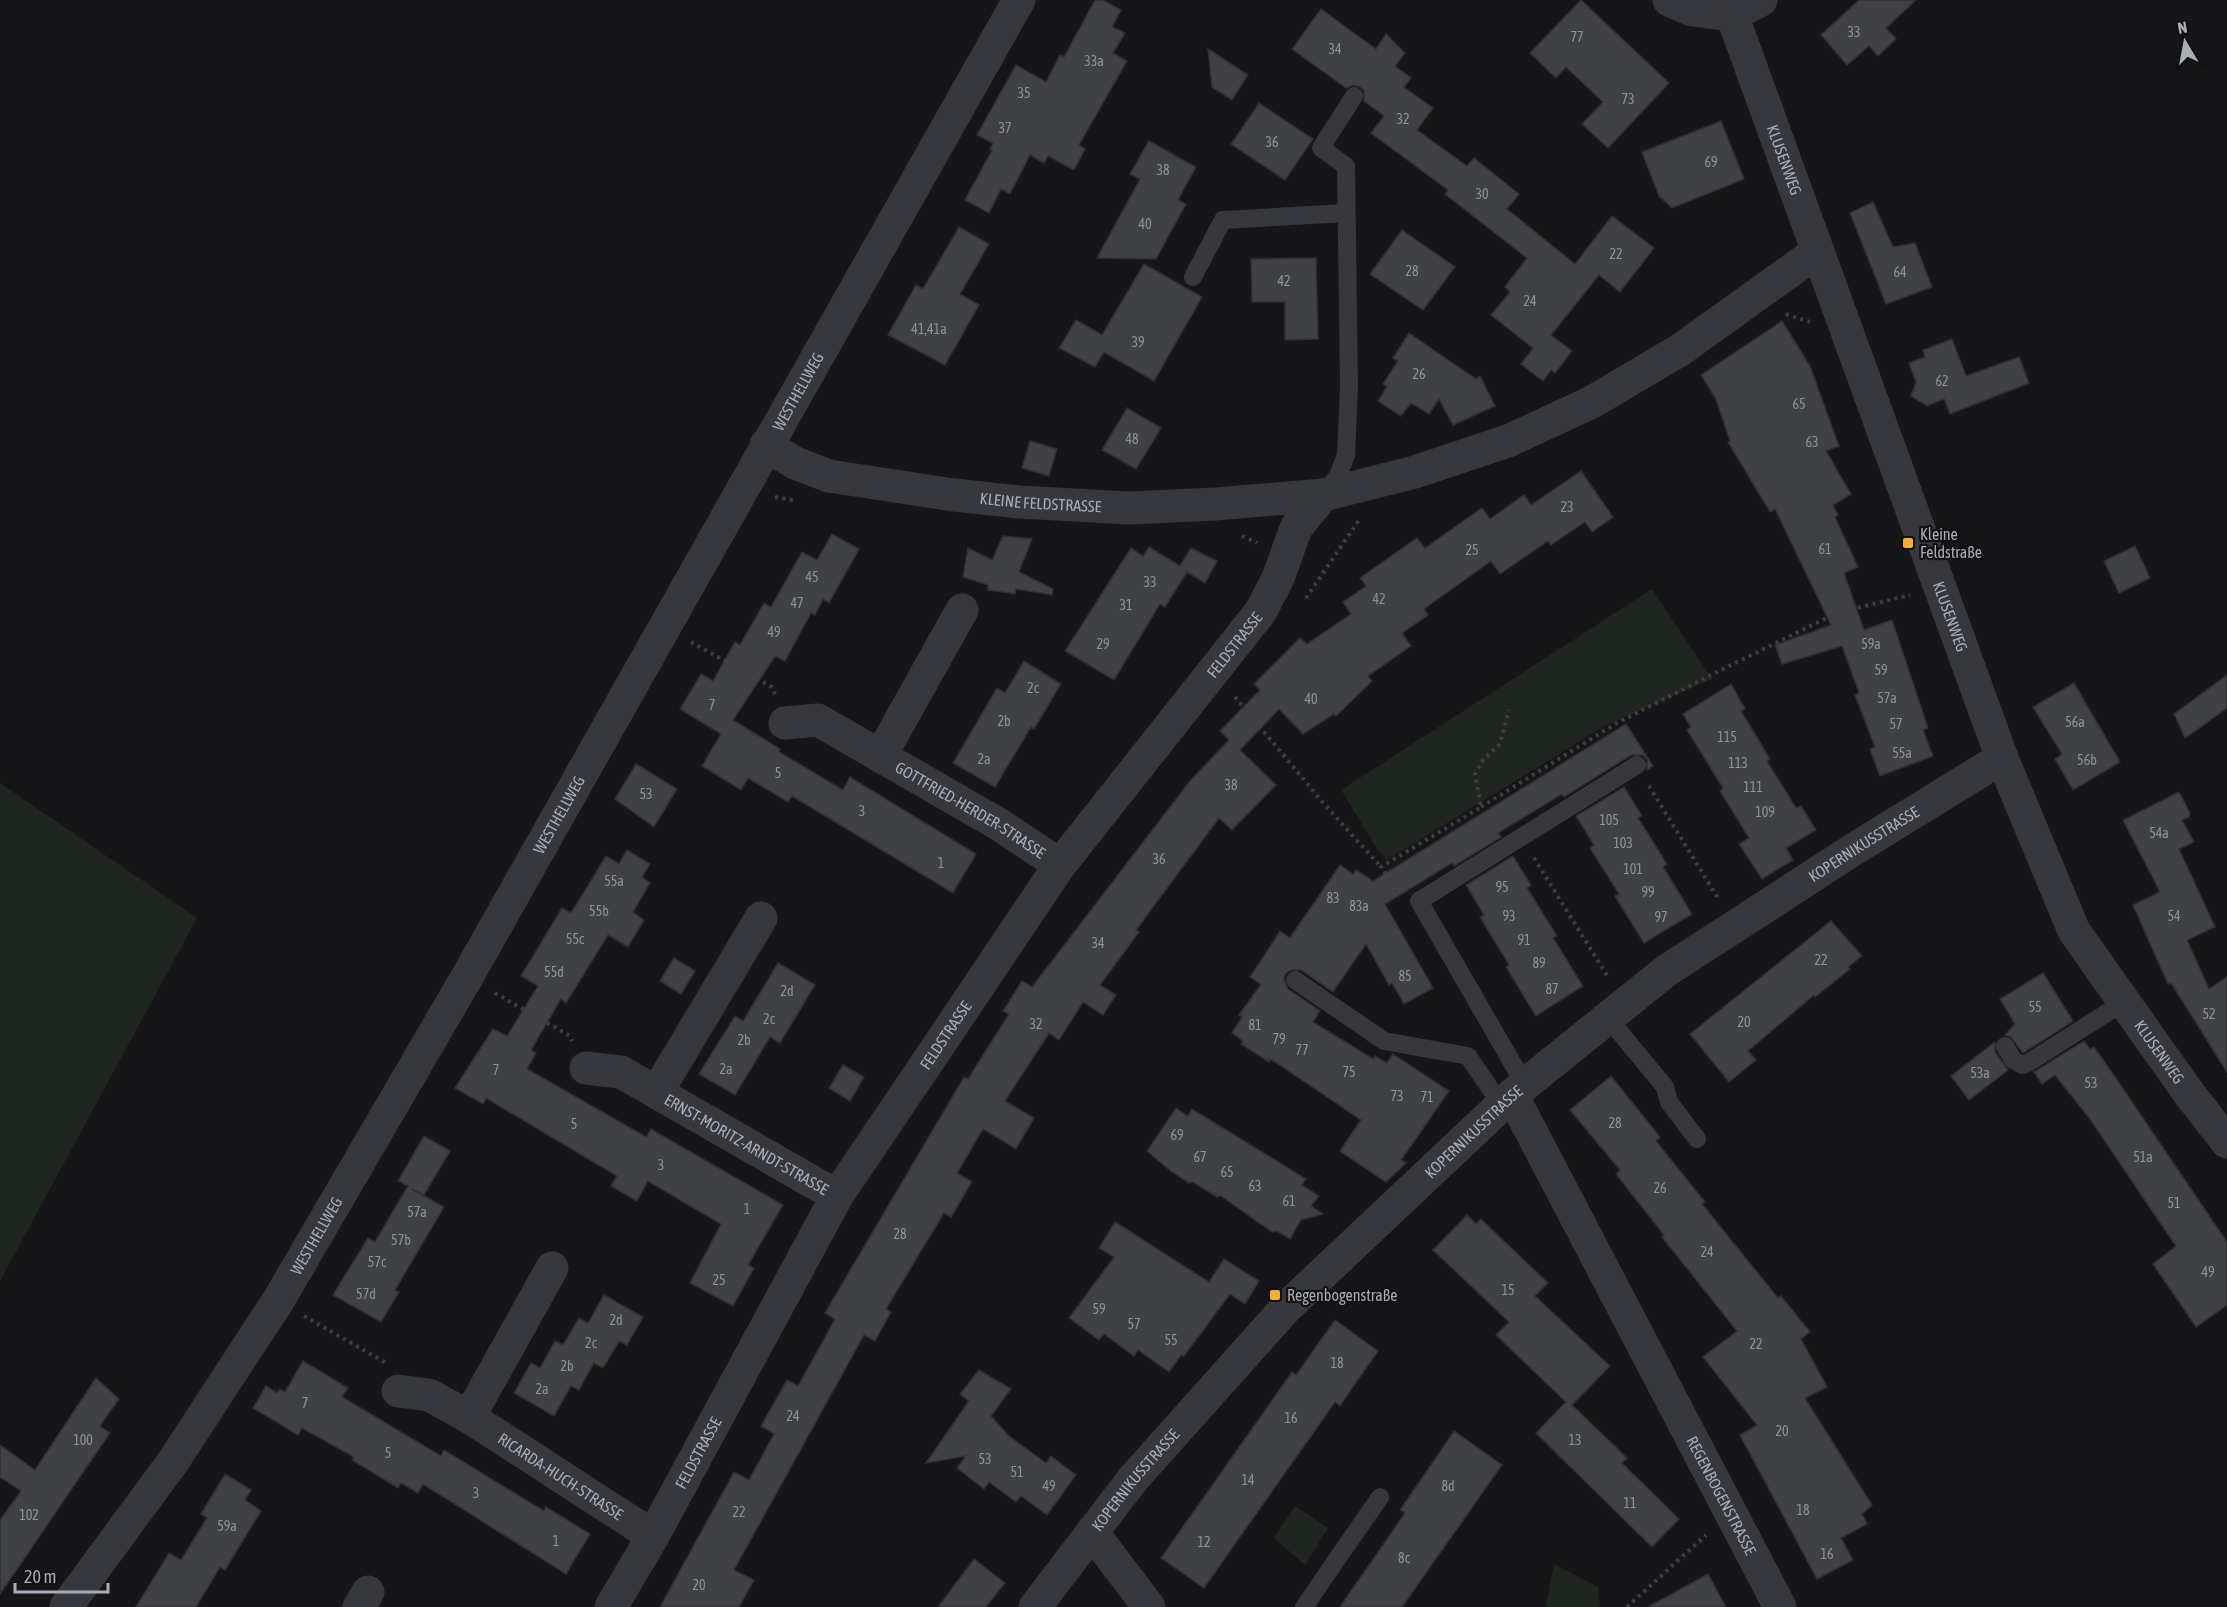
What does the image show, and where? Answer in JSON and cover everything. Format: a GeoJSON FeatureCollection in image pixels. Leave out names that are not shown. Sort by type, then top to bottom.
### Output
{"type":"FeatureCollection","features":[{"type":"Feature","properties":{"kind":"street","name":"WESTHELLWEG"},"geometry":{"type":"LineString","coordinates":[[66,1607],[172,1463],[278,1301],[467,977],[1019,0]]}},
{"type":"Feature","properties":{"kind":"street"},"geometry":{"type":"LineString","coordinates":[[1669,0],[1692,10],[1732,15],[1761,0]]}},
{"type":"Feature","properties":{"kind":"street","name":"KLUSENWEG"},"geometry":{"type":"LineString","coordinates":[[1732,15],[2002,758],[2074,931],[2188,1092],[2227,1142]]}},
{"type":"Feature","properties":{"kind":"street","name":"KLEINE FELDSTRASSE"},"geometry":{"type":"LineString","coordinates":[[766,445],[795,463],[829,476],[954,495],[1020,502],[1129,508],[1216,504],[1323,495],[1415,472],[1508,441],[1592,402],[1680,350],[1819,253]]}},
{"type":"Feature","properties":{"kind":"street","name":"FELDSTRASSE"},"geometry":{"type":"LineString","coordinates":[[611,1607],[653,1536],[837,1196],[1060,866],[1261,611],[1278,578],[1296,528],[1323,495]]}},
{"type":"Feature","properties":{"kind":"street","name":"GOTTFRIED-HERDER-STRASSE"},"geometry":{"type":"LineString","coordinates":[[881,754],[962,610]]}},
{"type":"Feature","properties":{"kind":"street","name":"GOTTFRIED-HERDER-STRASSE"},"geometry":{"type":"LineString","coordinates":[[785,723],[818,720],[881,754],[1000,825],[1060,866]]}},
{"type":"Feature","properties":{"kind":"street","name":"KOPERNIKUSSTRASSE"},"geometry":{"type":"LineString","coordinates":[[1035,1607],[1133,1479],[1285,1309],[1513,1096],[1666,971],[2002,758]]}},
{"type":"Feature","properties":{"kind":"street","name":"ERNST-MORITZ-ARNDT-STRASSE"},"geometry":{"type":"LineString","coordinates":[[657,1092],[761,918]]}},
{"type":"Feature","properties":{"kind":"street","name":"ERNST-MORITZ-ARNDT-STRASSE"},"geometry":{"type":"LineString","coordinates":[[586,1068],[621,1072],[837,1196]]}},
{"type":"Feature","properties":{"kind":"street","name":"REGENBOGENSTRASSE"},"geometry":{"type":"LineString","coordinates":[[1513,1096],[1780,1607]]}},
{"type":"Feature","properties":{"kind":"street"},"geometry":{"type":"LineString","coordinates":[[469,1417],[552,1268]]}},
{"type":"Feature","properties":{"kind":"street","name":"RICARDA-HUCH-STRASSE"},"geometry":{"type":"LineString","coordinates":[[398,1391],[429,1395],[469,1417],[653,1536]]}},
{"type":"Feature","properties":{"kind":"street"},"geometry":{"type":"LineString","coordinates":[[1092,1532],[1149,1607]]}},
{"type":"Feature","properties":{"kind":"lane"},"geometry":{"type":"LineString","coordinates":[[1323,495],[1338,476],[1346,455],[1349,387],[1346,166],[1321,148],[1354,96]]}},
{"type":"Feature","properties":{"kind":"lane"},"geometry":{"type":"LineString","coordinates":[[1193,277],[1223,220],[1346,213]]}},
{"type":"Feature","properties":{"kind":"lane"},"geometry":{"type":"LineString","coordinates":[[1513,1096],[1419,901],[1637,765]]}},
{"type":"Feature","properties":{"kind":"lane"},"geometry":{"type":"LineString","coordinates":[[1295,980],[1384,1041],[1468,1056],[1513,1096]]}},
{"type":"Feature","properties":{"kind":"lane"},"geometry":{"type":"LineString","coordinates":[[2005,1046],[2013,1060],[2022,1065],[2028,1063],[2124,1002]]}},
{"type":"Feature","properties":{"kind":"lane"},"geometry":{"type":"LineString","coordinates":[[1617,1011],[1665,1086],[1669,1102],[1697,1139]]}},
{"type":"Feature","properties":{"kind":"lane"},"geometry":{"type":"LineString","coordinates":[[1304,1607],[1380,1497]]}},
{"type":"Feature","properties":{"kind":"path"},"geometry":{"type":"LineString","coordinates":[[1381,867],[1617,723],[1837,613],[1939,587]]}},
{"type":"Feature","properties":{"kind":"path"},"geometry":{"type":"LineString","coordinates":[[665,628],[772,687],[785,723]]}},
{"type":"Feature","properties":{"kind":"path"},"geometry":{"type":"LineString","coordinates":[[1213,671],[1325,805],[1381,867],[1402,900],[1419,901]]}},
{"type":"Feature","properties":{"kind":"path"},"geometry":{"type":"LineString","coordinates":[[1482,807],[1475,774],[1483,760],[1500,744],[1509,710]]}},
{"type":"Feature","properties":{"kind":"path"},"geometry":{"type":"LineString","coordinates":[[1637,765],[1735,926]]}},
{"type":"Feature","properties":{"kind":"path"},"geometry":{"type":"LineString","coordinates":[[1521,837],[1617,1011]]}},
{"type":"Feature","properties":{"kind":"path"},"geometry":{"type":"LineString","coordinates":[[467,977],[570,1036],[586,1068]]}},
{"type":"Feature","properties":{"kind":"path"},"geometry":{"type":"LineString","coordinates":[[278,1301],[386,1362],[398,1391]]}},
{"type":"Feature","properties":{"kind":"path"},"geometry":{"type":"LineString","coordinates":[[1627,1607],[1731,1513]]}},
{"type":"Feature","properties":{"kind":"shaded area"},"geometry":{"type":"Polygon","coordinates":[[[1652,589],[1712,679],[1605,726],[1387,860],[1379,852],[1341,790],[1652,589]]]}},
{"type":"Feature","properties":{"kind":"shaded area"},"geometry":{"type":"Polygon","coordinates":[[[0,783],[197,918],[0,1281],[0,783]]]}},
{"type":"Feature","properties":{"kind":"shaded area"},"geometry":{"type":"Polygon","coordinates":[[[1295,1506],[1328,1528],[1305,1565],[1274,1538],[1295,1506]]]}},
{"type":"Feature","properties":{"kind":"shaded area"},"geometry":{"type":"Polygon","coordinates":[[[1554,1564],[1598,1587],[1600,1607],[1546,1607],[1554,1564]]]}},
{"type":"Feature","properties":{"kind":"building"},"geometry":{"type":"Polygon","coordinates":[[[1095,0],[1103,0],[1121,10],[1112,27],[1125,33],[1113,53],[1127,61],[1079,145],[1085,149],[1074,170],[1048,156],[1044,163],[1030,155],[1010,194],[1001,189],[989,213],[965,200],[992,150],[990,149],[993,143],[977,135],[1016,65],[1046,82],[1060,55],[1064,57],[1095,0]]]}},
{"type":"Feature","properties":{"kind":"building"},"geometry":{"type":"Polygon","coordinates":[[[1581,0],[1669,83],[1608,148],[1582,124],[1603,102],[1566,67],[1556,78],[1530,53],[1581,0]]]}},
{"type":"Feature","properties":{"kind":"building"},"geometry":{"type":"Polygon","coordinates":[[[1859,0],[1916,0],[1886,28],[1896,39],[1878,56],[1869,46],[1847,65],[1821,35],[1859,0]]]}},
{"type":"Feature","properties":{"kind":"building"},"geometry":{"type":"Polygon","coordinates":[[[1321,9],[1376,49],[1386,34],[1405,53],[1395,66],[1411,78],[1404,87],[1433,108],[1417,130],[1467,166],[1474,158],[1519,194],[1507,209],[1575,264],[1612,216],[1654,248],[1620,292],[1599,275],[1551,335],[1572,351],[1555,373],[1551,370],[1543,381],[1521,364],[1533,348],[1491,315],[1510,292],[1505,287],[1527,258],[1445,194],[1448,190],[1371,133],[1384,116],[1364,101],[1364,91],[1360,87],[1354,85],[1346,88],[1292,49],[1321,9]]]}},
{"type":"Feature","properties":{"kind":"building"},"geometry":{"type":"Polygon","coordinates":[[[1208,49],[1248,75],[1232,100],[1212,87],[1208,49]]]}},
{"type":"Feature","properties":{"kind":"building"},"geometry":{"type":"Polygon","coordinates":[[[1259,103],[1313,139],[1285,180],[1231,144],[1259,103]]]}},
{"type":"Feature","properties":{"kind":"building"},"geometry":{"type":"Polygon","coordinates":[[[1721,121],[1744,179],[1672,208],[1659,196],[1642,152],[1721,121]]]}},
{"type":"Feature","properties":{"kind":"building"},"geometry":{"type":"Polygon","coordinates":[[[1149,141],[1196,167],[1178,200],[1186,204],[1156,259],[1097,258],[1140,179],[1130,174],[1149,141]]]}},
{"type":"Feature","properties":{"kind":"building"},"geometry":{"type":"Polygon","coordinates":[[[1873,202],[1893,247],[1915,243],[1932,287],[1886,304],[1850,213],[1873,202]]]}},
{"type":"Feature","properties":{"kind":"building"},"geometry":{"type":"Polygon","coordinates":[[[959,227],[989,244],[960,294],[979,305],[945,365],[888,335],[916,285],[923,289],[959,227]]]}},
{"type":"Feature","properties":{"kind":"building"},"geometry":{"type":"Polygon","coordinates":[[[1402,230],[1455,267],[1423,310],[1370,274],[1402,230]]]}},
{"type":"Feature","properties":{"kind":"building"},"geometry":{"type":"Polygon","coordinates":[[[1316,258],[1318,339],[1285,340],[1285,302],[1252,302],[1251,259],[1316,258]]]}},
{"type":"Feature","properties":{"kind":"building"},"geometry":{"type":"Polygon","coordinates":[[[1144,264],[1202,297],[1154,381],[1104,352],[1095,367],[1059,348],[1076,320],[1102,335],[1144,264]]]}},
{"type":"Feature","properties":{"kind":"building"},"geometry":{"type":"Polygon","coordinates":[[[1782,321],[1810,366],[1839,446],[1826,451],[1851,494],[1833,505],[1838,515],[1835,517],[1858,567],[1844,573],[1864,630],[1892,620],[1928,728],[1923,730],[1933,756],[1880,776],[1870,749],[1875,747],[1855,695],[1859,693],[1842,646],[1782,664],[1775,645],[1831,625],[1775,509],[1770,512],[1728,442],[1730,441],[1716,399],[1701,375],[1782,321]]]}},
{"type":"Feature","properties":{"kind":"building"},"geometry":{"type":"Polygon","coordinates":[[[1409,333],[1476,379],[1480,376],[1495,406],[1453,425],[1439,399],[1429,414],[1411,403],[1401,416],[1378,401],[1387,387],[1383,384],[1398,361],[1393,358],[1409,333]]]}},
{"type":"Feature","properties":{"kind":"building"},"geometry":{"type":"Polygon","coordinates":[[[1952,339],[1966,376],[2019,357],[2029,383],[1950,414],[1944,399],[1927,406],[1911,396],[1916,382],[1909,363],[1925,357],[1923,350],[1952,339]]]}},
{"type":"Feature","properties":{"kind":"building"},"geometry":{"type":"Polygon","coordinates":[[[1127,408],[1161,428],[1136,469],[1102,450],[1127,408]]]}},
{"type":"Feature","properties":{"kind":"building"},"geometry":{"type":"Polygon","coordinates":[[[1030,441],[1057,449],[1049,476],[1022,468],[1030,441]]]}},
{"type":"Feature","properties":{"kind":"building"},"geometry":{"type":"Polygon","coordinates":[[[1581,471],[1613,517],[1592,532],[1585,522],[1551,545],[1548,541],[1500,574],[1491,561],[1424,609],[1428,615],[1402,633],[1411,646],[1368,676],[1372,681],[1336,716],[1334,714],[1303,734],[1279,709],[1240,750],[1276,785],[1232,830],[1219,818],[1136,930],[1139,932],[1100,985],[1116,995],[1103,1015],[1083,1002],[1059,1040],[1049,1033],[1005,1101],[1034,1118],[1016,1149],[983,1129],[957,1173],[972,1182],[951,1217],[944,1213],[886,1309],[891,1312],[875,1341],[864,1335],[734,1570],[754,1580],[739,1607],[660,1607],[734,1472],[749,1480],[774,1434],[761,1426],[787,1380],[798,1386],[835,1319],[825,1313],[964,1077],[968,1079],[1009,1014],[1003,1011],[1022,981],[1032,987],[1190,781],[1229,740],[1220,731],[1260,690],[1254,684],[1300,638],[1307,644],[1351,614],[1343,602],[1366,586],[1360,578],[1417,538],[1425,548],[1482,508],[1490,519],[1524,495],[1531,505],[1581,471]]]}},
{"type":"Feature","properties":{"kind":"building"},"geometry":{"type":"Polygon","coordinates":[[[832,534],[859,549],[829,603],[823,599],[815,615],[811,613],[785,661],[775,656],[733,720],[780,749],[779,752],[843,790],[850,777],[976,854],[953,893],[792,796],[788,802],[748,778],[741,790],[702,766],[721,734],[680,709],[701,674],[713,681],[735,642],[740,645],[764,603],[771,607],[802,552],[817,560],[832,534]]]}},
{"type":"Feature","properties":{"kind":"building"},"geometry":{"type":"Polygon","coordinates":[[[1003,536],[1032,539],[1019,572],[1053,589],[1052,595],[1016,589],[1015,594],[988,590],[988,585],[963,577],[968,548],[992,560],[1003,536]]]}},
{"type":"Feature","properties":{"kind":"building"},"geometry":{"type":"Polygon","coordinates":[[[2135,546],[2150,578],[2119,593],[2104,561],[2135,546]]]}},
{"type":"Feature","properties":{"kind":"building"},"geometry":{"type":"Polygon","coordinates":[[[1149,547],[1180,566],[1191,548],[1217,561],[1205,583],[1187,572],[1165,607],[1160,604],[1114,680],[1065,651],[1131,548],[1143,556],[1149,547]]]}},
{"type":"Feature","properties":{"kind":"building"},"geometry":{"type":"Polygon","coordinates":[[[1024,661],[1061,684],[1034,729],[1031,727],[995,787],[953,763],[997,688],[1005,693],[1024,661]]]}},
{"type":"Feature","properties":{"kind":"building"},"geometry":{"type":"Polygon","coordinates":[[[2227,675],[2227,708],[2185,738],[2174,714],[2227,675]]]}},
{"type":"Feature","properties":{"kind":"building"},"geometry":{"type":"Polygon","coordinates":[[[2074,683],[2120,762],[2073,790],[2055,759],[2062,754],[2033,707],[2074,683]]]}},
{"type":"Feature","properties":{"kind":"building"},"geometry":{"type":"Polygon","coordinates":[[[1731,684],[1745,709],[1741,711],[1770,759],[1767,761],[1796,808],[1801,806],[1816,830],[1786,848],[1793,860],[1762,879],[1739,844],[1749,838],[1720,791],[1723,788],[1687,730],[1691,727],[1683,714],[1731,684]]]}},
{"type":"Feature","properties":{"kind":"building"},"geometry":{"type":"Polygon","coordinates":[[[1626,724],[1653,766],[1647,770],[1647,760],[1643,755],[1631,755],[1564,797],[1562,794],[1498,833],[1501,837],[1454,866],[1452,863],[1385,904],[1433,988],[1404,1004],[1392,983],[1389,985],[1366,944],[1333,992],[1301,970],[1291,970],[1285,974],[1284,980],[1288,989],[1320,1011],[1313,1022],[1373,1059],[1375,1056],[1387,1063],[1393,1054],[1449,1091],[1401,1160],[1406,1163],[1386,1182],[1340,1151],[1361,1120],[1278,1064],[1270,1059],[1269,1062],[1241,1044],[1243,1041],[1232,1033],[1242,1017],[1239,1015],[1261,984],[1250,977],[1280,931],[1290,938],[1340,865],[1353,874],[1356,870],[1373,881],[1626,724]]]}},
{"type":"Feature","properties":{"kind":"building"},"geometry":{"type":"Polygon","coordinates":[[[636,764],[677,789],[654,827],[615,799],[636,764]]]}},
{"type":"Feature","properties":{"kind":"building"},"geometry":{"type":"Polygon","coordinates":[[[1624,787],[1642,816],[1638,818],[1667,864],[1663,867],[1692,914],[1644,943],[1615,896],[1619,894],[1590,848],[1594,845],[1576,816],[1624,787]]]}},
{"type":"Feature","properties":{"kind":"building"},"geometry":{"type":"Polygon","coordinates":[[[2179,792],[2190,813],[2189,817],[2182,820],[2194,842],[2179,849],[2215,927],[2187,940],[2209,989],[2227,977],[2227,1072],[2171,983],[2168,984],[2133,905],[2160,892],[2123,820],[2179,792]]]}},
{"type":"Feature","properties":{"kind":"building"},"geometry":{"type":"Polygon","coordinates":[[[627,850],[650,864],[642,877],[650,883],[633,912],[644,920],[628,947],[608,935],[566,1003],[561,999],[531,1050],[536,1053],[527,1069],[646,1137],[651,1129],[783,1205],[748,1265],[754,1268],[733,1306],[690,1283],[721,1224],[648,1181],[637,1201],[611,1186],[617,1176],[486,1098],[483,1104],[455,1088],[493,1029],[507,1036],[538,986],[521,976],[562,908],[571,913],[606,856],[619,864],[627,850]]]}},
{"type":"Feature","properties":{"kind":"building"},"geometry":{"type":"Polygon","coordinates":[[[1513,856],[1531,885],[1527,888],[1557,936],[1553,938],[1583,986],[1536,1016],[1506,967],[1509,965],[1480,917],[1484,915],[1466,885],[1513,856]]]}},
{"type":"Feature","properties":{"kind":"building"},"geometry":{"type":"Polygon","coordinates":[[[1831,921],[1862,956],[1848,967],[1850,969],[1815,997],[1814,995],[1748,1051],[1756,1060],[1729,1082],[1690,1034],[1831,921]]]}},
{"type":"Feature","properties":{"kind":"building"},"geometry":{"type":"Polygon","coordinates":[[[674,958],[695,971],[681,994],[660,981],[674,958]]]}},
{"type":"Feature","properties":{"kind":"building"},"geometry":{"type":"Polygon","coordinates":[[[778,963],[815,985],[780,1043],[770,1037],[735,1095],[699,1074],[735,1016],[743,1021],[778,963]]]}},
{"type":"Feature","properties":{"kind":"building"},"geometry":{"type":"Polygon","coordinates":[[[2043,973],[2073,1021],[2023,1053],[2011,1037],[2005,1035],[2015,1024],[2000,999],[2043,973]]]}},
{"type":"Feature","properties":{"kind":"building"},"geometry":{"type":"Polygon","coordinates":[[[2084,1041],[2090,1049],[2094,1047],[2227,1242],[2227,1305],[2196,1327],[2153,1264],[2176,1246],[2090,1119],[2055,1075],[2042,1084],[2034,1072],[2084,1041]]]}},
{"type":"Feature","properties":{"kind":"building"},"geometry":{"type":"Polygon","coordinates":[[[1995,1042],[1995,1052],[2008,1070],[1969,1100],[1951,1076],[1995,1042]]]}},
{"type":"Feature","properties":{"kind":"building"},"geometry":{"type":"Polygon","coordinates":[[[843,1065],[864,1077],[850,1101],[829,1088],[843,1065]]]}},
{"type":"Feature","properties":{"kind":"building"},"geometry":{"type":"Polygon","coordinates":[[[1611,1076],[1660,1137],[1656,1141],[1705,1202],[1702,1204],[1778,1298],[1781,1296],[1810,1332],[1801,1339],[1827,1387],[1805,1398],[1872,1505],[1862,1514],[1867,1524],[1841,1538],[1853,1560],[1817,1579],[1740,1435],[1757,1425],[1703,1357],[1737,1331],[1662,1237],[1664,1235],[1616,1174],[1620,1170],[1570,1110],[1611,1076]]]}},
{"type":"Feature","properties":{"kind":"building"},"geometry":{"type":"Polygon","coordinates":[[[1176,1108],[1188,1116],[1192,1109],[1306,1179],[1302,1185],[1319,1196],[1311,1206],[1323,1214],[1301,1220],[1290,1239],[1277,1231],[1272,1232],[1221,1196],[1217,1197],[1172,1172],[1147,1151],[1176,1108]]]}},
{"type":"Feature","properties":{"kind":"building"},"geometry":{"type":"Polygon","coordinates":[[[424,1136],[450,1151],[424,1195],[412,1189],[444,1207],[395,1290],[399,1292],[381,1322],[333,1295],[368,1238],[375,1242],[408,1186],[398,1181],[424,1136]]]}},
{"type":"Feature","properties":{"kind":"building"},"geometry":{"type":"Polygon","coordinates":[[[1467,1215],[1476,1224],[1481,1219],[1548,1283],[1535,1296],[1610,1366],[1572,1405],[1627,1458],[1622,1463],[1679,1519],[1652,1547],[1536,1433],[1566,1402],[1496,1335],[1509,1322],[1433,1250],[1467,1215]]]}},
{"type":"Feature","properties":{"kind":"building"},"geometry":{"type":"Polygon","coordinates":[[[1115,1222],[1209,1282],[1224,1259],[1259,1281],[1245,1304],[1230,1294],[1184,1356],[1181,1355],[1169,1372],[1138,1350],[1134,1356],[1104,1334],[1099,1340],[1069,1318],[1114,1257],[1099,1248],[1115,1222]]]}},
{"type":"Feature","properties":{"kind":"building"},"geometry":{"type":"Polygon","coordinates":[[[604,1295],[643,1317],[627,1345],[619,1341],[603,1368],[594,1363],[579,1390],[571,1386],[554,1416],[514,1393],[531,1363],[540,1368],[555,1341],[563,1345],[579,1318],[588,1323],[604,1295]]]}},
{"type":"Feature","properties":{"kind":"building"},"geometry":{"type":"Polygon","coordinates":[[[1335,1320],[1378,1351],[1340,1406],[1335,1402],[1204,1588],[1161,1558],[1292,1372],[1296,1375],[1335,1320]]]}},
{"type":"Feature","properties":{"kind":"building"},"geometry":{"type":"Polygon","coordinates":[[[303,1361],[348,1388],[342,1397],[441,1456],[444,1450],[544,1511],[546,1507],[590,1534],[566,1574],[423,1484],[418,1493],[401,1483],[398,1488],[352,1460],[354,1457],[302,1428],[298,1435],[253,1408],[266,1386],[277,1393],[280,1389],[285,1392],[303,1361]]]}},
{"type":"Feature","properties":{"kind":"building"},"geometry":{"type":"Polygon","coordinates":[[[979,1370],[1011,1389],[991,1416],[1009,1436],[1046,1463],[1051,1456],[1076,1475],[1047,1515],[1021,1496],[1016,1502],[989,1482],[984,1489],[957,1468],[966,1456],[926,1463],[969,1401],[960,1394],[979,1370]]]}},
{"type":"Feature","properties":{"kind":"building"},"geometry":{"type":"Polygon","coordinates":[[[96,1378],[119,1399],[100,1426],[110,1433],[0,1594],[0,1520],[21,1491],[0,1477],[0,1445],[35,1470],[96,1378]]]}},
{"type":"Feature","properties":{"kind":"building"},"geometry":{"type":"Polygon","coordinates":[[[1454,1431],[1502,1465],[1402,1607],[1340,1607],[1405,1513],[1400,1510],[1454,1431]]]}},
{"type":"Feature","properties":{"kind":"building"},"geometry":{"type":"Polygon","coordinates":[[[225,1474],[251,1490],[245,1500],[261,1511],[225,1570],[220,1567],[196,1607],[136,1607],[169,1553],[181,1560],[207,1518],[201,1514],[225,1474]]]}},
{"type":"Feature","properties":{"kind":"building"},"geometry":{"type":"Polygon","coordinates":[[[974,1559],[1005,1583],[986,1607],[938,1607],[974,1559]]]}},
{"type":"Feature","properties":{"kind":"building"},"geometry":{"type":"Polygon","coordinates":[[[1708,1574],[1726,1607],[1648,1607],[1708,1574]]]}},
{"type":"Feature","properties":{"kind":"place","name":"Kleine Feldstraße"},"geometry":{"type":"Point","coordinates":[1908,543]}},
{"type":"Feature","properties":{"kind":"place","name":"Regenbogenstraße"},"geometry":{"type":"Point","coordinates":[1275,1295]}}]}
